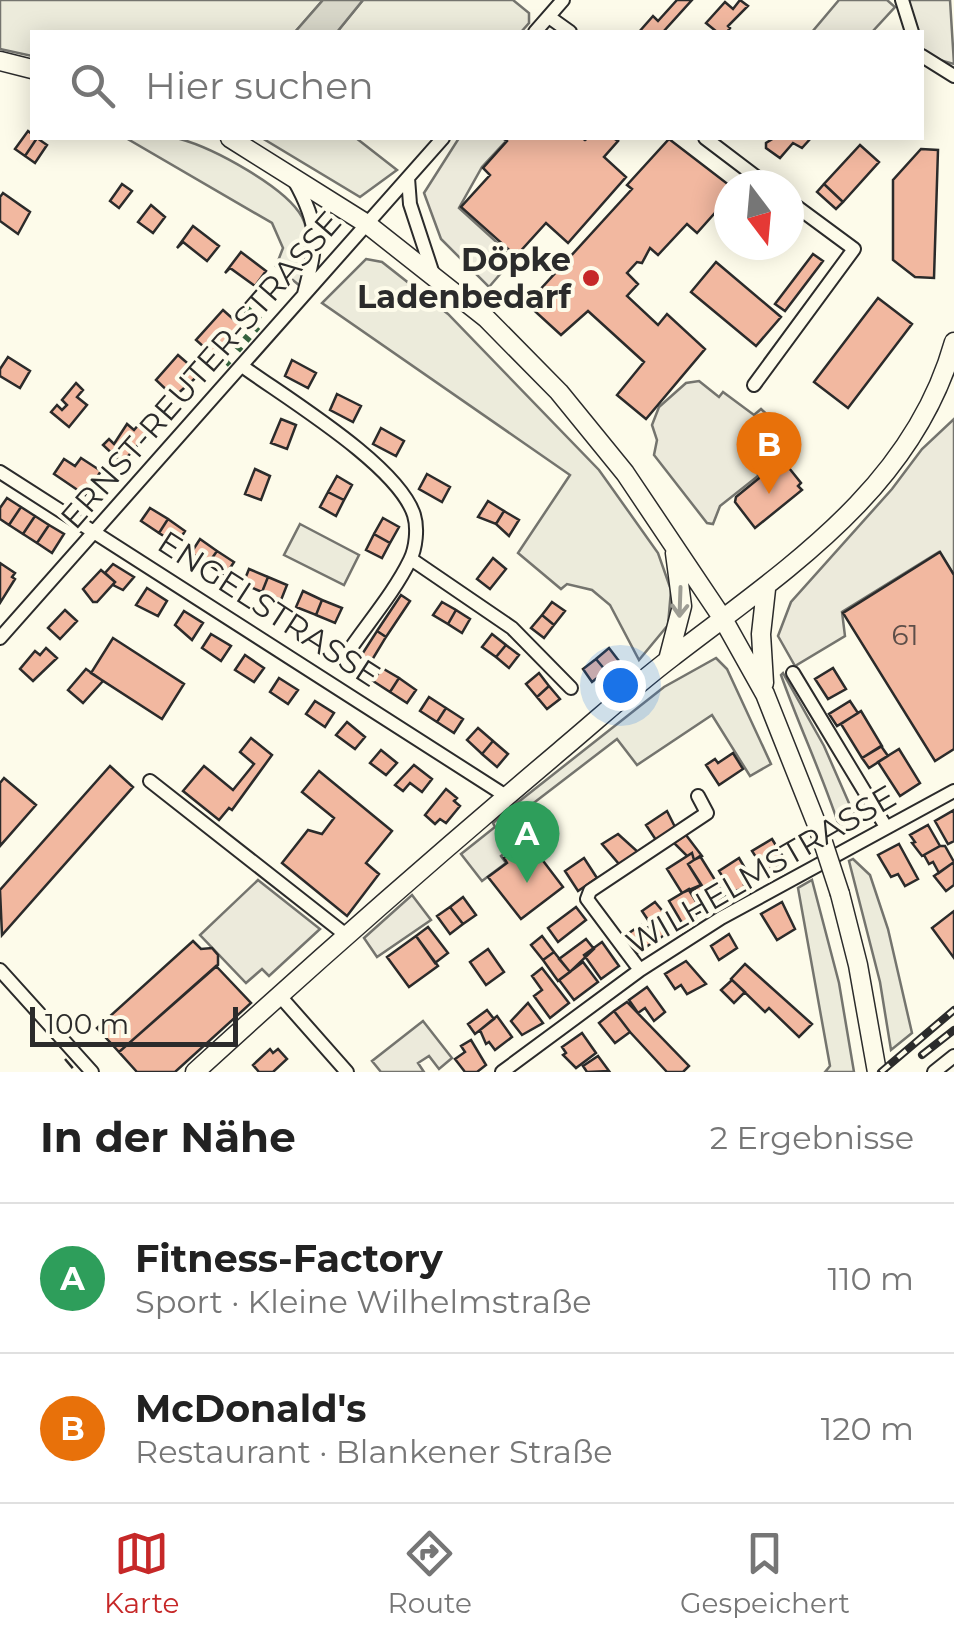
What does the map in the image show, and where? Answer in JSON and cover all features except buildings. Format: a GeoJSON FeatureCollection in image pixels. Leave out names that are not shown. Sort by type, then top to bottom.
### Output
{"type":"FeatureCollection","features":[{"type":"Feature","properties":{"kind":"main road"},"geometry":{"type":"LineString","coordinates":[[0,61],[30,68]]}},
{"type":"Feature","properties":{"kind":"main road"},"geometry":{"type":"LineString","coordinates":[[233,140],[367,224],[486,318],[560,392],[625,473],[673,542],[765,694],[818,830],[840,894],[877,1072]]}},
{"type":"Feature","properties":{"kind":"main road"},"geometry":{"type":"LineString","coordinates":[[195,1072],[506,796],[668,660],[766,589],[875,487],[905,449],[946,372],[954,342]]}},
{"type":"Feature","properties":{"kind":"main road"},"geometry":{"type":"LineString","coordinates":[[668,660],[682,606],[673,542]]}},
{"type":"Feature","properties":{"kind":"main road"},"geometry":{"type":"LineString","coordinates":[[765,694],[760,634],[766,589]]}},
{"type":"Feature","properties":{"kind":"street"},"geometry":{"type":"LineString","coordinates":[[537,30],[563,0]]}},
{"type":"Feature","properties":{"kind":"street"},"geometry":{"type":"LineString","coordinates":[[902,0],[911,30]]}},
{"type":"Feature","properties":{"kind":"street"},"geometry":{"type":"LineString","coordinates":[[549,16],[567,30]]}},
{"type":"Feature","properties":{"kind":"street"},"geometry":{"type":"LineString","coordinates":[[924,57],[954,76]]}},
{"type":"Feature","properties":{"kind":"street","name":"ERNST-REUTER-STRASSE"},"geometry":{"type":"LineString","coordinates":[[0,638],[440,140]]}},
{"type":"Feature","properties":{"kind":"street"},"geometry":{"type":"LineString","coordinates":[[708,140],[747,170]]}},
{"type":"Feature","properties":{"kind":"street"},"geometry":{"type":"LineString","coordinates":[[290,174],[312,218],[316,248],[303,297]]}},
{"type":"Feature","properties":{"kind":"street"},"geometry":{"type":"LineString","coordinates":[[408,178],[410,204],[434,277]]}},
{"type":"Feature","properties":{"kind":"street"},"geometry":{"type":"LineString","coordinates":[[754,385],[854,250],[804,213]]}},
{"type":"Feature","properties":{"kind":"street"},"geometry":{"type":"LineString","coordinates":[[242,366],[364,454],[396,486],[414,514],[411,559],[346,655]]}},
{"type":"Feature","properties":{"kind":"street","name":"ENGELSTRASSE"},"geometry":{"type":"LineString","coordinates":[[0,472],[506,796]]}},
{"type":"Feature","properties":{"kind":"street"},"geometry":{"type":"LineString","coordinates":[[411,559],[512,628],[571,688]]}},
{"type":"Feature","properties":{"kind":"street"},"geometry":{"type":"LineString","coordinates":[[792,673],[886,826]]}},
{"type":"Feature","properties":{"kind":"street"},"geometry":{"type":"LineString","coordinates":[[150,781],[346,936]]}},
{"type":"Feature","properties":{"kind":"street","name":"WILHELMSTRASSE"},"geometry":{"type":"LineString","coordinates":[[502,1072],[640,970],[721,918],[954,791]]}},
{"type":"Feature","properties":{"kind":"street"},"geometry":{"type":"LineString","coordinates":[[640,970],[587,899],[590,891],[707,813],[698,796]]}},
{"type":"Feature","properties":{"kind":"street"},"geometry":{"type":"LineString","coordinates":[[0,970],[92,1072]]}},
{"type":"Feature","properties":{"kind":"street"},"geometry":{"type":"LineString","coordinates":[[279,996],[347,1072]]}},
{"type":"Feature","properties":{"kind":"street"},"geometry":{"type":"LineString","coordinates":[[934,1072],[954,1056]]}},
{"type":"Feature","properties":{"kind":"shaded area"},"geometry":{"type":"Polygon","coordinates":[[[0,0],[323,0],[297,30],[30,30],[30,56],[0,49],[0,0]]]}},
{"type":"Feature","properties":{"kind":"shaded area"},"geometry":{"type":"Polygon","coordinates":[[[323,0],[363,0],[339,30],[297,30],[323,0]]]}},
{"type":"Feature","properties":{"kind":"shaded area"},"geometry":{"type":"Polygon","coordinates":[[[363,0],[513,0],[529,13],[529,23],[523,30],[339,30],[363,0]]]}},
{"type":"Feature","properties":{"kind":"shaded area"},"geometry":{"type":"Polygon","coordinates":[[[839,0],[887,0],[895,7],[874,30],[814,30],[839,0]]]}},
{"type":"Feature","properties":{"kind":"shaded area"},"geometry":{"type":"Polygon","coordinates":[[[903,0],[950,0],[954,64],[924,56],[924,30],[912,30],[903,0]]]}},
{"type":"Feature","properties":{"kind":"shaded area"},"geometry":{"type":"Polygon","coordinates":[[[129,140],[183,140],[229,160],[281,193],[302,217],[307,234],[300,286],[276,266],[283,248],[272,223],[129,140]]]}},
{"type":"Feature","properties":{"kind":"shaded area"},"geometry":{"type":"Polygon","coordinates":[[[265,140],[359,140],[397,170],[360,197],[265,140]]]}},
{"type":"Feature","properties":{"kind":"shaded area"},"geometry":{"type":"Polygon","coordinates":[[[458,140],[506,141],[482,167],[459,208],[514,258],[489,287],[441,239],[424,193],[458,140]]]}},
{"type":"Feature","properties":{"kind":"shaded area"},"geometry":{"type":"Polygon","coordinates":[[[366,259],[382,262],[448,314],[599,470],[658,553],[671,590],[668,625],[639,660],[610,605],[592,590],[567,584],[561,589],[518,553],[570,475],[322,303],[366,259]]]}},
{"type":"Feature","properties":{"kind":"shaded area"},"geometry":{"type":"Polygon","coordinates":[[[699,381],[719,397],[723,392],[754,415],[761,409],[781,427],[756,446],[758,476],[720,506],[713,524],[707,523],[654,455],[657,440],[652,425],[659,407],[686,383],[699,381]]]}},
{"type":"Feature","properties":{"kind":"shaded area"},"geometry":{"type":"Polygon","coordinates":[[[954,419],[954,575],[939,552],[842,612],[845,636],[795,666],[778,636],[791,602],[892,489],[922,449],[954,419]]]}},
{"type":"Feature","properties":{"kind":"shaded area"},"geometry":{"type":"Polygon","coordinates":[[[300,524],[359,555],[344,585],[284,555],[300,524]]]}},
{"type":"Feature","properties":{"kind":"shaded area"},"geometry":{"type":"Polygon","coordinates":[[[716,658],[727,669],[771,764],[750,776],[712,715],[637,765],[617,739],[518,815],[512,807],[664,687],[716,658]]]}},
{"type":"Feature","properties":{"kind":"shaded area"},"geometry":{"type":"Polygon","coordinates":[[[781,675],[824,746],[859,826],[842,835],[781,675]]]}},
{"type":"Feature","properties":{"kind":"shaded area"},"geometry":{"type":"Polygon","coordinates":[[[504,813],[509,820],[518,815],[536,840],[527,846],[521,840],[501,856],[506,863],[482,881],[461,854],[495,827],[493,823],[504,813]]]}},
{"type":"Feature","properties":{"kind":"shaded area"},"geometry":{"type":"Polygon","coordinates":[[[853,859],[870,875],[888,929],[912,1033],[891,1050],[880,982],[849,861],[853,859]]]}},
{"type":"Feature","properties":{"kind":"shaded area"},"geometry":{"type":"Polygon","coordinates":[[[258,880],[320,929],[269,976],[262,969],[246,983],[200,935],[258,880]]]}},
{"type":"Feature","properties":{"kind":"shaded area"},"geometry":{"type":"Polygon","coordinates":[[[812,880],[839,983],[854,1072],[825,1072],[830,1066],[798,888],[812,880]]]}},
{"type":"Feature","properties":{"kind":"shaded area"},"geometry":{"type":"Polygon","coordinates":[[[412,895],[431,920],[377,957],[364,938],[412,895]]]}},
{"type":"Feature","properties":{"kind":"shaded area"},"geometry":{"type":"Polygon","coordinates":[[[423,1021],[452,1058],[439,1069],[429,1056],[418,1063],[424,1072],[381,1072],[372,1061],[423,1021]]]}},
{"type":"Feature","properties":{"kind":"railway"},"geometry":{"type":"LineString","coordinates":[[881,1072],[954,1010]]}},
{"type":"Feature","properties":{"kind":"railway"},"geometry":{"type":"LineString","coordinates":[[922,1055],[954,1030]]}},
{"type":"Feature","properties":{"kind":"hedge"},"geometry":{"type":"LineString","coordinates":[[237,350],[261,322],[245,308]]}},
{"type":"Feature","properties":{"kind":"hedge"},"geometry":{"type":"LineString","coordinates":[[225,364],[234,355]]}},
{"type":"Feature","properties":{"kind":"fence"},"geometry":{"type":"LineString","coordinates":[[65,1059],[76,1072]]}},
{"type":"Feature","properties":{"kind":"place","name":"Döpke Ladenbedarf"},"geometry":{"type":"Point","coordinates":[591,278]}},
{"type":"Feature","properties":{"kind":"place","name":"McDonald's"},"geometry":{"type":"Point","coordinates":[769,494]}},
{"type":"Feature","properties":{"kind":"place","name":"Fitness-Factory"},"geometry":{"type":"Point","coordinates":[527,883]}}]}
